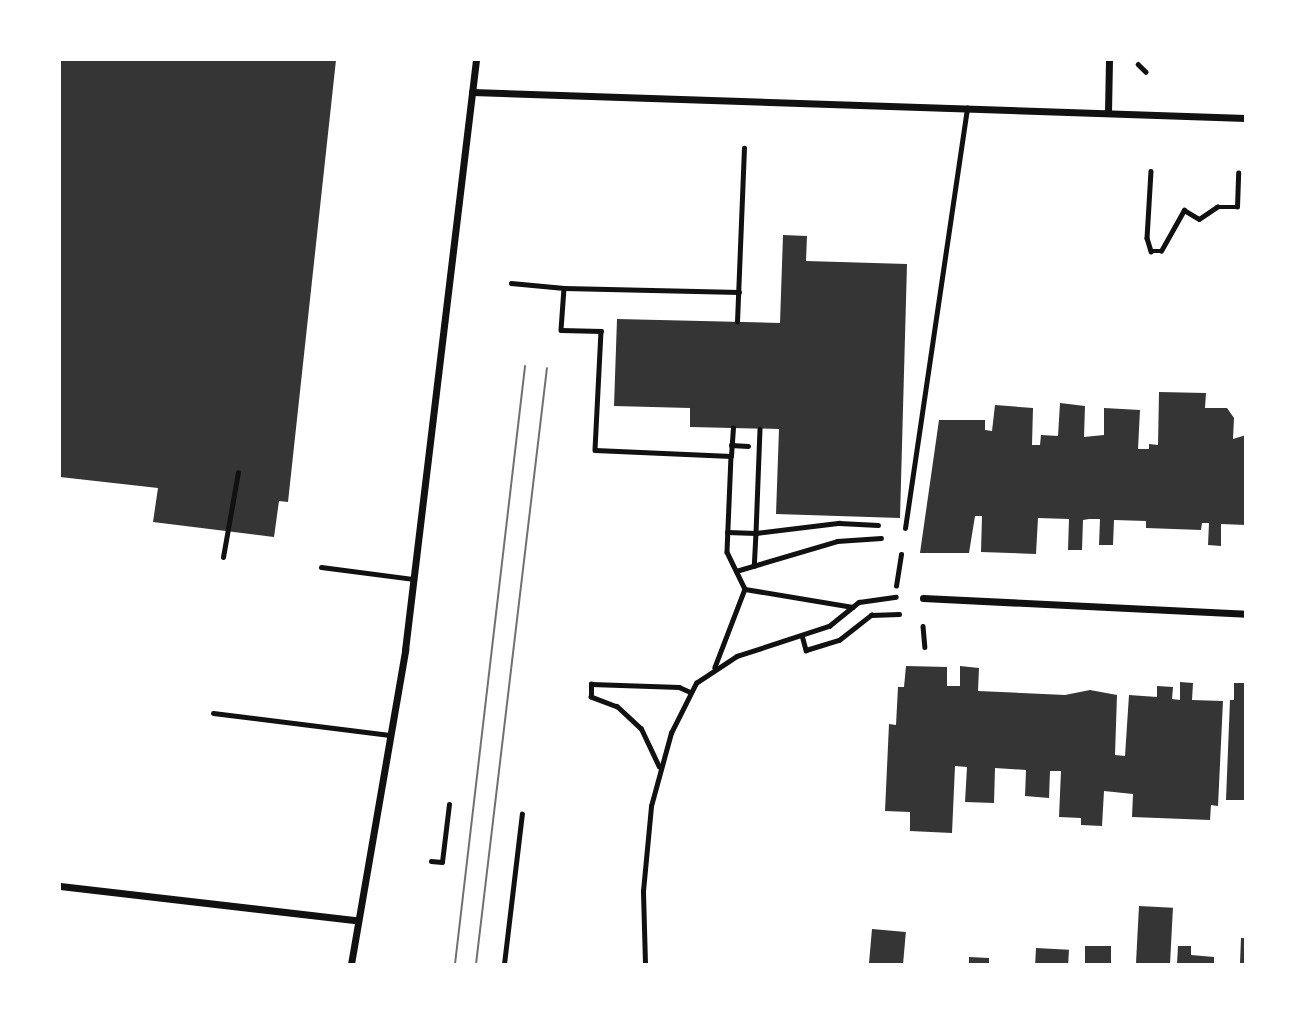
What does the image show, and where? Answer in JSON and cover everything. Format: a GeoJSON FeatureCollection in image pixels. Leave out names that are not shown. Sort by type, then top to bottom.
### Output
{"type":"FeatureCollection","features":[{"type":"Feature","properties":{"kind":"street"},"geometry":{"type":"LineString","coordinates":[[351,964],[356,920],[390,735],[414,579],[476,60]]}},
{"type":"Feature","properties":{"kind":"street"},"geometry":{"type":"LineString","coordinates":[[1108,113],[1109,60]]}},
{"type":"Feature","properties":{"kind":"street"},"geometry":{"type":"LineString","coordinates":[[472,92],[1245,118]]}},
{"type":"Feature","properties":{"kind":"street"},"geometry":{"type":"LineString","coordinates":[[923,598],[1245,614]]}},
{"type":"Feature","properties":{"kind":"street"},"geometry":{"type":"LineString","coordinates":[[60,886],[356,920]]}},
{"type":"Feature","properties":{"kind":"lane"},"geometry":{"type":"LineString","coordinates":[[905,528],[967,108]]}},
{"type":"Feature","properties":{"kind":"lane"},"geometry":{"type":"LineString","coordinates":[[223,557],[238,472]]}},
{"type":"Feature","properties":{"kind":"lane"},"geometry":{"type":"LineString","coordinates":[[321,566],[414,579]]}},
{"type":"Feature","properties":{"kind":"lane"},"geometry":{"type":"LineString","coordinates":[[213,713],[390,735]]}},
{"type":"Feature","properties":{"kind":"path"},"geometry":{"type":"LineString","coordinates":[[737,322],[744,148]]}},
{"type":"Feature","properties":{"kind":"path"},"geometry":{"type":"LineString","coordinates":[[1151,171],[1147,238],[1151,251],[1161,251],[1184,210],[1199,219],[1217,207],[1237,207],[1238,173]]}},
{"type":"Feature","properties":{"kind":"path"},"geometry":{"type":"LineString","coordinates":[[511,283],[564,288],[738,292]]}},
{"type":"Feature","properties":{"kind":"path"},"geometry":{"type":"LineString","coordinates":[[564,288],[561,330],[601,331],[595,450],[731,456]]}},
{"type":"Feature","properties":{"kind":"path"},"geometry":{"type":"LineString","coordinates":[[733,428],[727,552],[746,589]]}},
{"type":"Feature","properties":{"kind":"path"},"geometry":{"type":"LineString","coordinates":[[754,566],[760,429]]}},
{"type":"Feature","properties":{"kind":"path"},"geometry":{"type":"LineString","coordinates":[[732,445],[748,446]]}},
{"type":"Feature","properties":{"kind":"path"},"geometry":{"type":"LineString","coordinates":[[727,532],[756,533],[839,523],[882,525],[880,540],[836,541],[736,571]]}},
{"type":"Feature","properties":{"kind":"path"},"geometry":{"type":"LineString","coordinates":[[894,597],[905,528]]}},
{"type":"Feature","properties":{"kind":"path"},"geometry":{"type":"LineString","coordinates":[[746,589],[853,608]]}},
{"type":"Feature","properties":{"kind":"path"},"geometry":{"type":"LineString","coordinates":[[645,964],[645,850],[660,768],[690,692],[715,667],[746,589]]}},
{"type":"Feature","properties":{"kind":"path"},"geometry":{"type":"LineString","coordinates":[[715,667],[829,626],[853,608],[875,597],[902,597]]}},
{"type":"Feature","properties":{"kind":"path"},"geometry":{"type":"LineString","coordinates":[[923,598],[925,647]]}},
{"type":"Feature","properties":{"kind":"path"},"geometry":{"type":"LineString","coordinates":[[802,635],[806,650],[839,640],[872,615],[923,615]]}},
{"type":"Feature","properties":{"kind":"path"},"geometry":{"type":"LineString","coordinates":[[660,768],[641,729],[617,707],[591,697],[591,684],[679,687],[690,692]]}},
{"type":"Feature","properties":{"kind":"path"},"geometry":{"type":"LineString","coordinates":[[430,861],[442,862],[449,804]]}},
{"type":"Feature","properties":{"kind":"path"},"geometry":{"type":"LineString","coordinates":[[504,964],[522,814]]}},
{"type":"Feature","properties":{"kind":"building"},"geometry":{"type":"Polygon","coordinates":[[[60,60],[336,60],[288,502],[279,501],[274,537],[153,522],[158,488],[60,477],[60,60]]]}},
{"type":"Feature","properties":{"kind":"building"},"geometry":{"type":"Polygon","coordinates":[[[783,235],[807,236],[806,261],[907,264],[900,518],[776,514],[779,429],[690,427],[690,408],[614,406],[617,319],[780,323],[783,235]]]}},
{"type":"Feature","properties":{"kind":"building"},"geometry":{"type":"Polygon","coordinates":[[[1159,392],[1206,393],[1205,408],[1227,408],[1234,418],[1233,439],[1246,435],[1246,525],[1221,524],[1221,546],[1208,545],[1209,523],[1202,523],[1201,530],[1146,528],[1146,521],[1114,520],[1113,545],[1099,545],[1100,519],[1089,519],[1083,520],[1082,550],[1068,550],[1069,519],[1038,518],[1036,554],[981,552],[982,516],[975,516],[969,553],[920,553],[939,420],[985,420],[985,430],[992,431],[995,405],[1033,408],[1032,445],[1040,445],[1041,435],[1058,436],[1060,403],[1085,406],[1084,437],[1104,435],[1104,408],[1140,410],[1138,449],[1149,449],[1149,444],[1158,445],[1159,392]]]}},
{"type":"Feature","properties":{"kind":"building"},"geometry":{"type":"Polygon","coordinates":[[[906,666],[947,667],[947,686],[960,686],[960,666],[979,668],[978,691],[1065,695],[1090,690],[1117,695],[1115,755],[1125,756],[1129,695],[1157,697],[1157,686],[1173,687],[1172,699],[1180,700],[1180,682],[1193,683],[1192,700],[1223,701],[1218,806],[1211,805],[1210,820],[1132,817],[1133,794],[1104,791],[1102,826],[1081,825],[1081,818],[1059,817],[1061,771],[1050,771],[1049,798],[1025,796],[1026,770],[995,768],[994,803],[965,802],[967,767],[955,766],[952,833],[910,831],[910,812],[885,811],[889,724],[896,725],[898,687],[904,687],[906,666]]]}},
{"type":"Feature","properties":{"kind":"building"},"geometry":{"type":"Polygon","coordinates":[[[1234,683],[1246,683],[1246,800],[1226,800],[1230,700],[1234,700],[1234,683]]]}},
{"type":"Feature","properties":{"kind":"building"},"geometry":{"type":"Polygon","coordinates":[[[1139,906],[1173,908],[1170,964],[1136,964],[1139,906]]]}},
{"type":"Feature","properties":{"kind":"building"},"geometry":{"type":"Polygon","coordinates":[[[872,929],[906,932],[903,964],[869,964],[872,929]]]}},
{"type":"Feature","properties":{"kind":"building"},"geometry":{"type":"Polygon","coordinates":[[[1241,938],[1246,938],[1246,964],[1240,964],[1241,938]]]}},
{"type":"Feature","properties":{"kind":"building"},"geometry":{"type":"Polygon","coordinates":[[[1085,946],[1111,946],[1111,964],[1085,964],[1085,946]]]}},
{"type":"Feature","properties":{"kind":"building"},"geometry":{"type":"Polygon","coordinates":[[[1178,946],[1191,946],[1191,955],[1214,957],[1214,964],[1177,964],[1178,946]]]}},
{"type":"Feature","properties":{"kind":"building"},"geometry":{"type":"Polygon","coordinates":[[[1036,948],[1069,950],[1068,964],[1035,964],[1036,948]]]}},
{"type":"Feature","properties":{"kind":"building"},"geometry":{"type":"Polygon","coordinates":[[[969,957],[989,958],[989,964],[969,964],[969,957]]]}},
{"type":"Feature","properties":{"kind":"tram line"},"geometry":{"type":"LineString","coordinates":[[455,964],[525,366]]}},
{"type":"Feature","properties":{"kind":"tram line"},"geometry":{"type":"LineString","coordinates":[[476,964],[547,368]]}}]}
